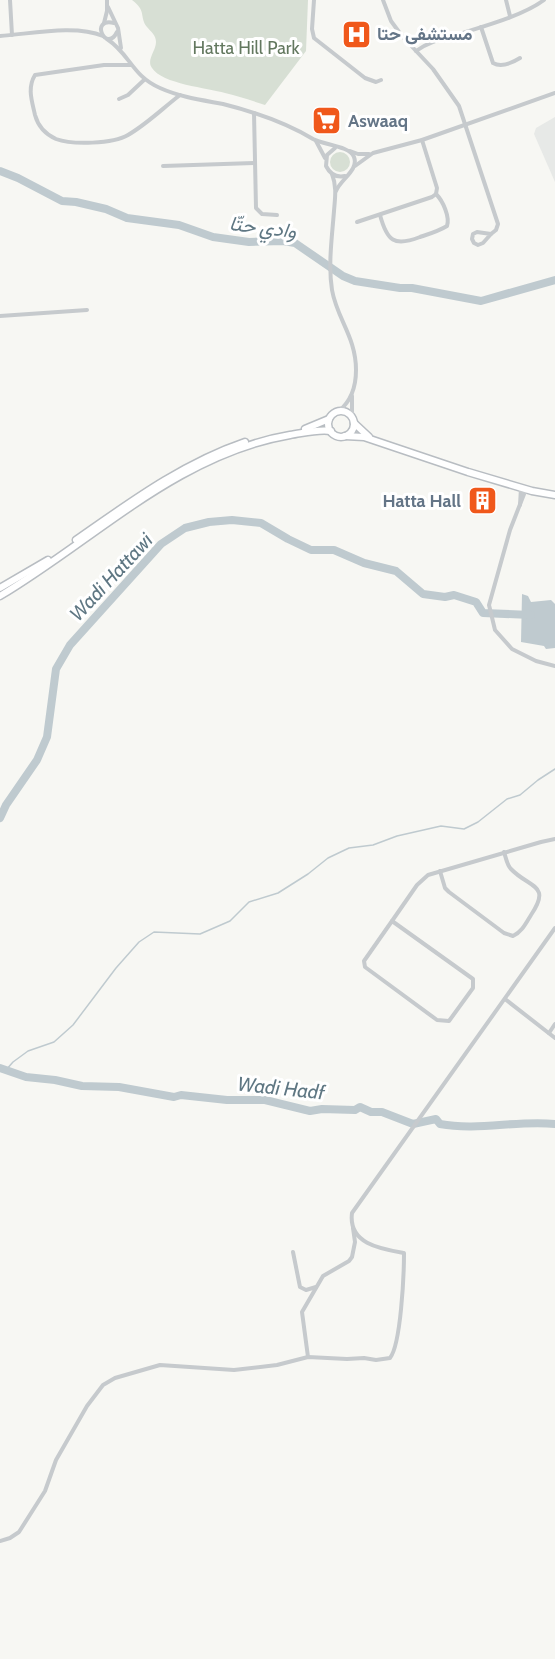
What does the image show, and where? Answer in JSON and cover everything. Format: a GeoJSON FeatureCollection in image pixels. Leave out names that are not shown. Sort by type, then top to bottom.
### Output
{"type":"FeatureCollection","features":[{"type":"Feature","properties":{"kind":"main road"},"geometry":{"type":"LineString","coordinates":[[0,588],[51,558],[144,493],[198,462],[248,441],[308,428],[329,419],[339,411],[348,413],[374,441]]}},
{"type":"Feature","properties":{"kind":"main road"},"geometry":{"type":"LineString","coordinates":[[329,419],[331,431],[337,436],[358,436],[524,489],[555,495]]}},
{"type":"Feature","properties":{"kind":"main road"},"geometry":{"type":"LineString","coordinates":[[345,436],[352,431],[353,419]]}},
{"type":"Feature","properties":{"kind":"main road"},"geometry":{"type":"LineString","coordinates":[[0,596],[144,499],[199,466],[234,450],[260,442],[315,431],[331,431]]}},
{"type":"Feature","properties":{"kind":"street"},"geometry":{"type":"LineString","coordinates":[[10,0],[12,35]]}},
{"type":"Feature","properties":{"kind":"street"},"geometry":{"type":"LineString","coordinates":[[107,0],[118,31],[122,52]]}},
{"type":"Feature","properties":{"kind":"street"},"geometry":{"type":"LineString","coordinates":[[314,0],[312,29],[314,38],[365,78],[376,82],[381,80]]}},
{"type":"Feature","properties":{"kind":"street"},"geometry":{"type":"LineString","coordinates":[[383,0],[391,21],[429,63],[459,106],[498,225],[496,230],[480,245],[476,245],[472,240],[476,232],[491,234]]}},
{"type":"Feature","properties":{"kind":"street"},"geometry":{"type":"LineString","coordinates":[[506,0],[510,16]]}},
{"type":"Feature","properties":{"kind":"street"},"geometry":{"type":"LineString","coordinates":[[416,51],[425,45],[526,10],[543,0]]}},
{"type":"Feature","properties":{"kind":"street"},"geometry":{"type":"LineString","coordinates":[[108,7],[101,31],[122,52],[144,80],[181,95],[254,113],[289,126],[316,140],[358,154],[373,153],[422,140],[555,93]]}},
{"type":"Feature","properties":{"kind":"street"},"geometry":{"type":"LineString","coordinates":[[92,32],[103,24],[114,23]]}},
{"type":"Feature","properties":{"kind":"street"},"geometry":{"type":"LineString","coordinates":[[481,27],[493,63],[500,66],[520,58]]}},
{"type":"Feature","properties":{"kind":"street"},"geometry":{"type":"LineString","coordinates":[[0,36],[77,31],[92,32],[113,38],[118,31]]}},
{"type":"Feature","properties":{"kind":"street"},"geometry":{"type":"LineString","coordinates":[[131,65],[104,65],[35,75],[30,84],[37,122],[45,133],[57,139],[79,142],[109,141],[127,136],[181,95]]}},
{"type":"Feature","properties":{"kind":"street"},"geometry":{"type":"LineString","coordinates":[[119,99],[144,80]]}},
{"type":"Feature","properties":{"kind":"street"},"geometry":{"type":"LineString","coordinates":[[254,113],[256,208],[262,214],[277,215]]}},
{"type":"Feature","properties":{"kind":"street"},"geometry":{"type":"LineString","coordinates":[[316,140],[326,160],[326,166],[332,174],[336,191],[331,256],[332,282],[334,298],[356,354],[352,395],[353,419]]}},
{"type":"Feature","properties":{"kind":"street"},"geometry":{"type":"LineString","coordinates":[[357,222],[436,194],[437,188],[422,140]]}},
{"type":"Feature","properties":{"kind":"street"},"geometry":{"type":"LineString","coordinates":[[326,160],[331,151],[338,147]]}},
{"type":"Feature","properties":{"kind":"street"},"geometry":{"type":"LineString","coordinates":[[350,151],[354,157],[355,166]]}},
{"type":"Feature","properties":{"kind":"street"},"geometry":{"type":"LineString","coordinates":[[336,191],[355,166],[373,153]]}},
{"type":"Feature","properties":{"kind":"street"},"geometry":{"type":"LineString","coordinates":[[163,166],[254,163]]}},
{"type":"Feature","properties":{"kind":"street"},"geometry":{"type":"LineString","coordinates":[[332,174],[338,177],[346,176]]}},
{"type":"Feature","properties":{"kind":"street"},"geometry":{"type":"LineString","coordinates":[[380,215],[387,235],[396,242],[407,243],[447,226],[449,220],[441,198],[436,194]]}},
{"type":"Feature","properties":{"kind":"street"},"geometry":{"type":"LineString","coordinates":[[0,316],[87,310]]}},
{"type":"Feature","properties":{"kind":"street"},"geometry":{"type":"LineString","coordinates":[[339,411],[352,395]]}},
{"type":"Feature","properties":{"kind":"street"},"geometry":{"type":"LineString","coordinates":[[524,489],[489,605],[495,630],[512,649],[536,661],[555,666]]}},
{"type":"Feature","properties":{"kind":"street"},"geometry":{"type":"LineString","coordinates":[[392,921],[473,979],[473,988],[449,1021],[436,1020],[365,967],[364,961],[392,921],[423,877],[555,839]]}},
{"type":"Feature","properties":{"kind":"street"},"geometry":{"type":"LineString","coordinates":[[440,871],[448,892],[504,933],[513,936],[520,932],[541,898],[538,890],[511,869],[504,852]]}},
{"type":"Feature","properties":{"kind":"street"},"geometry":{"type":"LineString","coordinates":[[308,1357],[302,1316],[324,1274],[344,1264],[352,1257],[355,1242],[352,1213],[555,928]]}},
{"type":"Feature","properties":{"kind":"street"},"geometry":{"type":"LineString","coordinates":[[505,999],[555,1038]]}},
{"type":"Feature","properties":{"kind":"street"},"geometry":{"type":"LineString","coordinates":[[549,1033],[555,1024]]}},
{"type":"Feature","properties":{"kind":"street"},"geometry":{"type":"LineString","coordinates":[[0,1541],[19,1532],[45,1491],[56,1460],[87,1406],[109,1381],[160,1365],[234,1370],[251,1369],[308,1357],[387,1359],[395,1351],[403,1296],[404,1253],[375,1248],[367,1244],[353,1227]]}},
{"type":"Feature","properties":{"kind":"street"},"geometry":{"type":"LineString","coordinates":[[293,1252],[300,1287],[306,1290],[316,1287]]}},
{"type":"Feature","properties":{"kind":"shaded area"},"geometry":{"type":"Polygon","coordinates":[[[555,117],[555,182],[534,134],[536,128],[555,117]]]}},
{"type":"Feature","properties":{"kind":"shaded area"},"geometry":{"type":"Polygon","coordinates":[[[522,594],[528,596],[531,602],[551,600],[555,604],[555,648],[546,649],[544,646],[521,642],[522,594]]]}},
{"type":"Feature","properties":{"kind":"green space","name":"Hatta Hill Park"},"geometry":{"type":"Polygon","coordinates":[[[132,0],[308,0],[306,51],[265,105],[230,94],[175,82],[157,73],[150,65],[156,45],[155,37],[145,23],[140,7],[132,0]]]}},
{"type":"Feature","properties":{"kind":"green space"},"geometry":{"type":"Polygon","coordinates":[[[340,152],[347,155],[350,162],[347,169],[340,172],[333,169],[330,162],[333,155],[340,152]]]}},
{"type":"Feature","properties":{"kind":"waterway","name":"وادي حتّا"},"geometry":{"type":"LineString","coordinates":[[0,171],[62,201],[106,209],[127,218],[179,225],[213,237],[249,242],[295,243],[343,276],[355,281],[412,288],[481,301],[555,280]]}},
{"type":"Feature","properties":{"kind":"waterway","name":"Wadi Hattawi"},"geometry":{"type":"LineString","coordinates":[[0,818],[6,805],[37,760],[47,737],[56,669],[70,645],[161,544],[185,528],[209,522],[232,520],[261,523],[311,550],[334,550],[364,563],[396,571],[423,594],[445,597],[454,595],[476,602],[483,613],[531,615]]}},
{"type":"Feature","properties":{"kind":"waterway"},"geometry":{"type":"LineString","coordinates":[[6,1070],[28,1051],[54,1042],[73,1025],[116,968],[139,942],[154,932],[200,934],[230,921],[249,902],[278,893],[328,858],[349,848],[373,845],[397,836],[441,826],[464,829],[478,822],[507,799],[520,795],[555,769]]}},
{"type":"Feature","properties":{"kind":"waterway","name":"Wadi Hadf"},"geometry":{"type":"LineString","coordinates":[[0,1068],[26,1077],[82,1086],[119,1087],[174,1097],[181,1095],[227,1100],[265,1100],[310,1111],[355,1110],[360,1107],[371,1112],[382,1112],[413,1124],[436,1119],[440,1124],[454,1126],[555,1124]]}},
{"type":"Feature","properties":{"kind":"place","name":"مستشفى حتا"},"geometry":{"type":"Point","coordinates":[356,34]}},
{"type":"Feature","properties":{"kind":"place","name":"Aswaaq"},"geometry":{"type":"Point","coordinates":[327,121]}},
{"type":"Feature","properties":{"kind":"place","name":"Hatta Hall"},"geometry":{"type":"Point","coordinates":[482,501]}}]}
